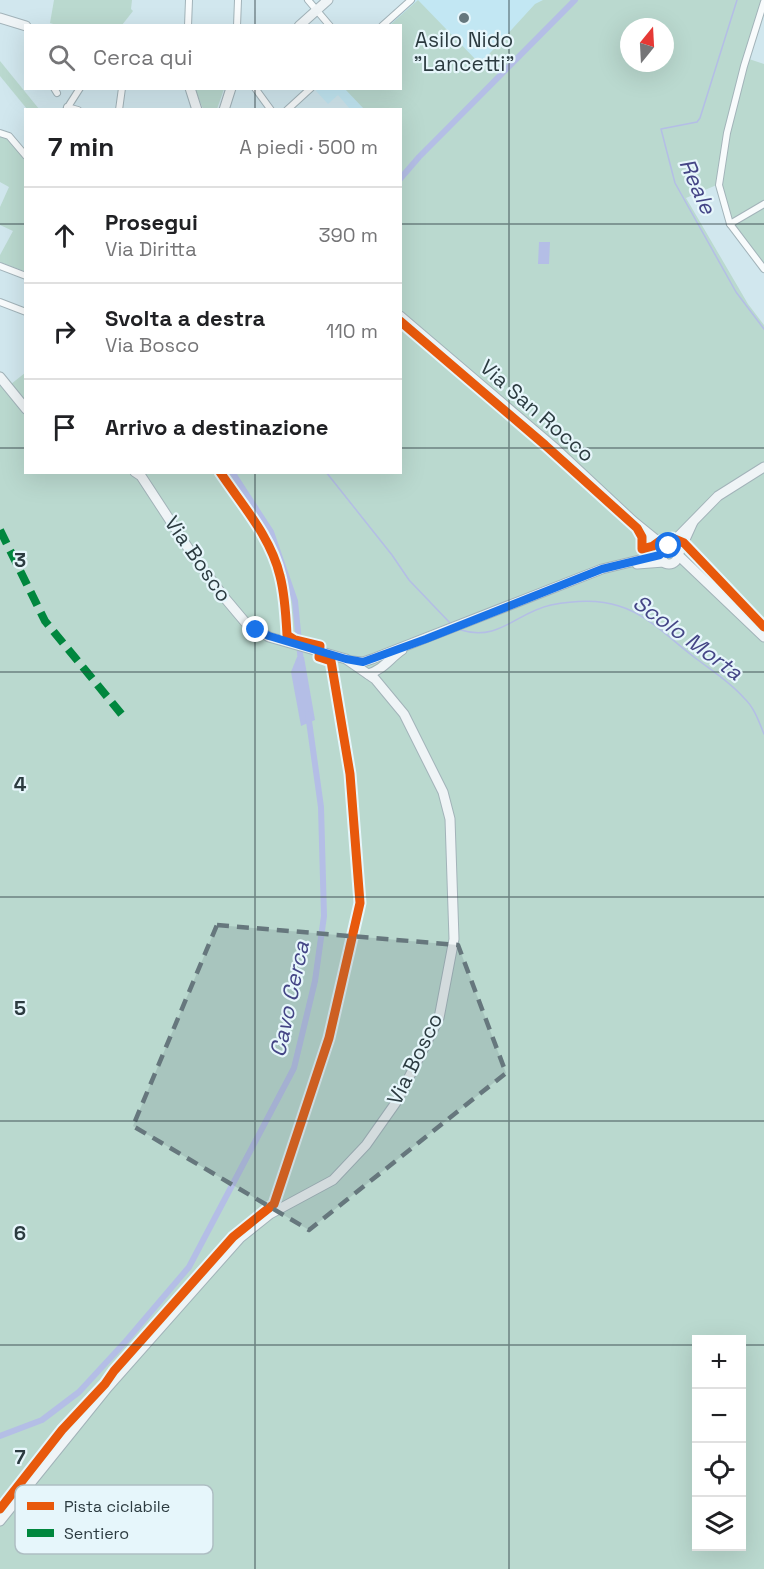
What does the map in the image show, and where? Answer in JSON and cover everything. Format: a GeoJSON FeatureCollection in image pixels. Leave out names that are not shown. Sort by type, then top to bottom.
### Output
{"type":"FeatureCollection","features":[{"type":"Feature","properties":{"kind":"street"},"geometry":{"type":"LineString","coordinates":[[188,24],[189,0]]}},
{"type":"Feature","properties":{"kind":"street"},"geometry":{"type":"LineString","coordinates":[[237,24],[238,0]]}},
{"type":"Feature","properties":{"kind":"street"},"geometry":{"type":"LineString","coordinates":[[308,0],[328,24]]}},
{"type":"Feature","properties":{"kind":"street"},"geometry":{"type":"LineString","coordinates":[[301,24],[328,0]]}},
{"type":"Feature","properties":{"kind":"street"},"geometry":{"type":"LineString","coordinates":[[384,24],[411,0]]}},
{"type":"Feature","properties":{"kind":"street"},"geometry":{"type":"LineString","coordinates":[[764,2],[744,66],[727,133],[719,185],[730,224],[764,269]]}},
{"type":"Feature","properties":{"kind":"street"},"geometry":{"type":"LineString","coordinates":[[66,108],[79,90]]}},
{"type":"Feature","properties":{"kind":"street"},"geometry":{"type":"LineString","coordinates":[[119,108],[123,90]]}},
{"type":"Feature","properties":{"kind":"street"},"geometry":{"type":"LineString","coordinates":[[191,90],[196,108]]}},
{"type":"Feature","properties":{"kind":"street"},"geometry":{"type":"LineString","coordinates":[[225,108],[230,90]]}},
{"type":"Feature","properties":{"kind":"street"},"geometry":{"type":"LineString","coordinates":[[256,90],[270,108]]}},
{"type":"Feature","properties":{"kind":"street"},"geometry":{"type":"LineString","coordinates":[[289,108],[309,90]]}},
{"type":"Feature","properties":{"kind":"street"},"geometry":{"type":"LineString","coordinates":[[0,133],[9,136],[24,154]]}},
{"type":"Feature","properties":{"kind":"street"},"geometry":{"type":"LineString","coordinates":[[730,224],[764,204]]}},
{"type":"Feature","properties":{"kind":"street"},"geometry":{"type":"LineString","coordinates":[[0,266],[24,275]]}},
{"type":"Feature","properties":{"kind":"street"},"geometry":{"type":"LineString","coordinates":[[0,302],[24,311]]}},
{"type":"Feature","properties":{"kind":"street","name":"Via San Rocco"},"geometry":{"type":"LineString","coordinates":[[402,318],[556,449],[665,552]]}},
{"type":"Feature","properties":{"kind":"street"},"geometry":{"type":"LineString","coordinates":[[0,377],[24,407]]}},
{"type":"Feature","properties":{"kind":"street"},"geometry":{"type":"LineString","coordinates":[[665,552],[670,564],[677,558],[698,514],[718,496],[764,467]]}},
{"type":"Feature","properties":{"kind":"street","name":"Via Bosco"},"geometry":{"type":"LineString","coordinates":[[29,1485],[108,1387],[240,1238],[270,1214],[333,1180],[366,1145],[397,1101],[439,1018],[454,939],[450,819],[431,766],[404,714],[385,690],[368,674],[346,659],[287,642],[256,630],[237,613],[192,554],[138,474]]}},
{"type":"Feature","properties":{"kind":"street","name":"Via San Rocco"},"geometry":{"type":"LineString","coordinates":[[633,521],[645,536],[665,552]]}},
{"type":"Feature","properties":{"kind":"street"},"geometry":{"type":"LineString","coordinates":[[614,565],[665,552],[693,522]]}},
{"type":"Feature","properties":{"kind":"street"},"geometry":{"type":"LineString","coordinates":[[641,559],[646,549],[645,536]]}},
{"type":"Feature","properties":{"kind":"street"},"geometry":{"type":"LineString","coordinates":[[346,659],[358,662],[372,659],[614,565],[677,550],[677,558]]}},
{"type":"Feature","properties":{"kind":"street"},"geometry":{"type":"LineString","coordinates":[[677,558],[694,570],[764,637]]}},
{"type":"Feature","properties":{"kind":"street"},"geometry":{"type":"LineString","coordinates":[[368,674],[387,664],[408,645]]}},
{"type":"Feature","properties":{"kind":"street"},"geometry":{"type":"LineString","coordinates":[[368,674],[372,659]]}},
{"type":"Feature","properties":{"kind":"street"},"geometry":{"type":"LineString","coordinates":[[385,690],[383,678],[387,664]]}},
{"type":"Feature","properties":{"kind":"street","name":"Via Bosco"},"geometry":{"type":"LineString","coordinates":[[0,1521],[15,1502]]}},
{"type":"Feature","properties":{"kind":"highlighted area"},"geometry":{"type":"Polygon","coordinates":[[[217,925],[458,945],[506,1073],[309,1230],[133,1126],[217,925]]]}},
{"type":"Feature","properties":{"kind":"shaded area"},"geometry":{"type":"Polygon","coordinates":[[[409,0],[556,0],[402,162],[402,108],[349,108],[338,95],[328,104],[316,91],[402,90],[402,24],[384,24],[409,0]]]}},
{"type":"Feature","properties":{"kind":"shaded area"},"geometry":{"type":"Polygon","coordinates":[[[539,242],[550,242],[549,264],[538,264],[539,242]]]}},
{"type":"Feature","properties":{"kind":"shaded area"},"geometry":{"type":"Polygon","coordinates":[[[297,657],[304,657],[315,720],[301,726],[291,672],[297,657]]]}},
{"type":"Feature","properties":{"kind":"green space"},"geometry":{"type":"Polygon","coordinates":[[[54,0],[132,0],[131,9],[133,11],[123,24],[50,23],[54,0]]]}},
{"type":"Feature","properties":{"kind":"green space"},"geometry":{"type":"Polygon","coordinates":[[[418,0],[480,64],[535,4],[543,0],[764,0],[749,59],[764,64],[764,268],[730,224],[719,184],[686,198],[748,304],[764,325],[764,1569],[0,1569],[0,371],[11,384],[24,374],[24,474],[402,474],[402,108],[363,108],[346,90],[402,90],[402,24],[391,24],[418,0]]]}},
{"type":"Feature","properties":{"kind":"green space"},"geometry":{"type":"Polygon","coordinates":[[[0,61],[38,108],[26,108],[0,76],[0,61]]]}},
{"type":"Feature","properties":{"kind":"green space"},"geometry":{"type":"Polygon","coordinates":[[[195,90],[224,90],[217,108],[203,108],[195,90]]]}},
{"type":"Feature","properties":{"kind":"green space"},"geometry":{"type":"Polygon","coordinates":[[[0,136],[8,138],[24,160],[24,271],[0,262],[0,255],[13,231],[0,225],[0,207],[9,187],[0,182],[0,136]]]}},
{"type":"Feature","properties":{"kind":"waterway","name":"Cavo Cerca"},"geometry":{"type":"LineString","coordinates":[[402,177],[575,0]]}},
{"type":"Feature","properties":{"kind":"waterway","name":"Reale"},"geometry":{"type":"LineString","coordinates":[[737,0],[700,118],[697,122],[661,129],[675,183],[736,292],[764,329]]}},
{"type":"Feature","properties":{"kind":"waterway","name":"Cavo Cerca"},"geometry":{"type":"LineString","coordinates":[[233,474],[271,532],[295,601],[301,663]]}},
{"type":"Feature","properties":{"kind":"waterway","name":"Scolo Morta"},"geometry":{"type":"LineString","coordinates":[[328,474],[409,580],[451,624]]}},
{"type":"Feature","properties":{"kind":"waterway","name":"Scolo Morta"},"geometry":{"type":"LineString","coordinates":[[461,630],[474,633],[497,629],[551,605],[594,602],[619,606],[651,622],[734,687],[751,706],[764,734]]}},
{"type":"Feature","properties":{"kind":"waterway","name":"Cavo Cerca"},"geometry":{"type":"LineString","coordinates":[[0,1436],[42,1420],[79,1392],[189,1267],[294,1068],[315,981],[324,916],[321,807],[308,714]]}},
{"type":"Feature","properties":{"kind":"marked path"},"geometry":{"type":"LineString","coordinates":[[0,530],[45,621],[123,716]]}},
{"type":"Feature","properties":{"kind":"cycle path"},"geometry":{"type":"LineString","coordinates":[[402,323],[545,445],[637,528],[642,537],[642,549],[672,538],[684,543],[764,627]]}},
{"type":"Feature","properties":{"kind":"cycle path"},"geometry":{"type":"LineString","coordinates":[[19,1485],[62,1430],[233,1237],[274,1204],[329,1038],[360,903],[350,774],[331,661],[319,657],[320,646],[295,640],[287,635],[283,591],[276,562],[255,522],[221,474]]}},
{"type":"Feature","properties":{"kind":"cycle path"},"geometry":{"type":"LineString","coordinates":[[0,1509],[15,1490]]}},
{"type":"Feature","properties":{"kind":"place","name":"Asilo Nido \"Lancetti\""},"geometry":{"type":"Point","coordinates":[464,18]}},
{"type":"Feature","properties":{"kind":"route"},"geometry":{"type":"LineString","coordinates":[[256,630],[287,642],[363,662],[602,569],[660,555],[663,548],[669,546]]}}]}
